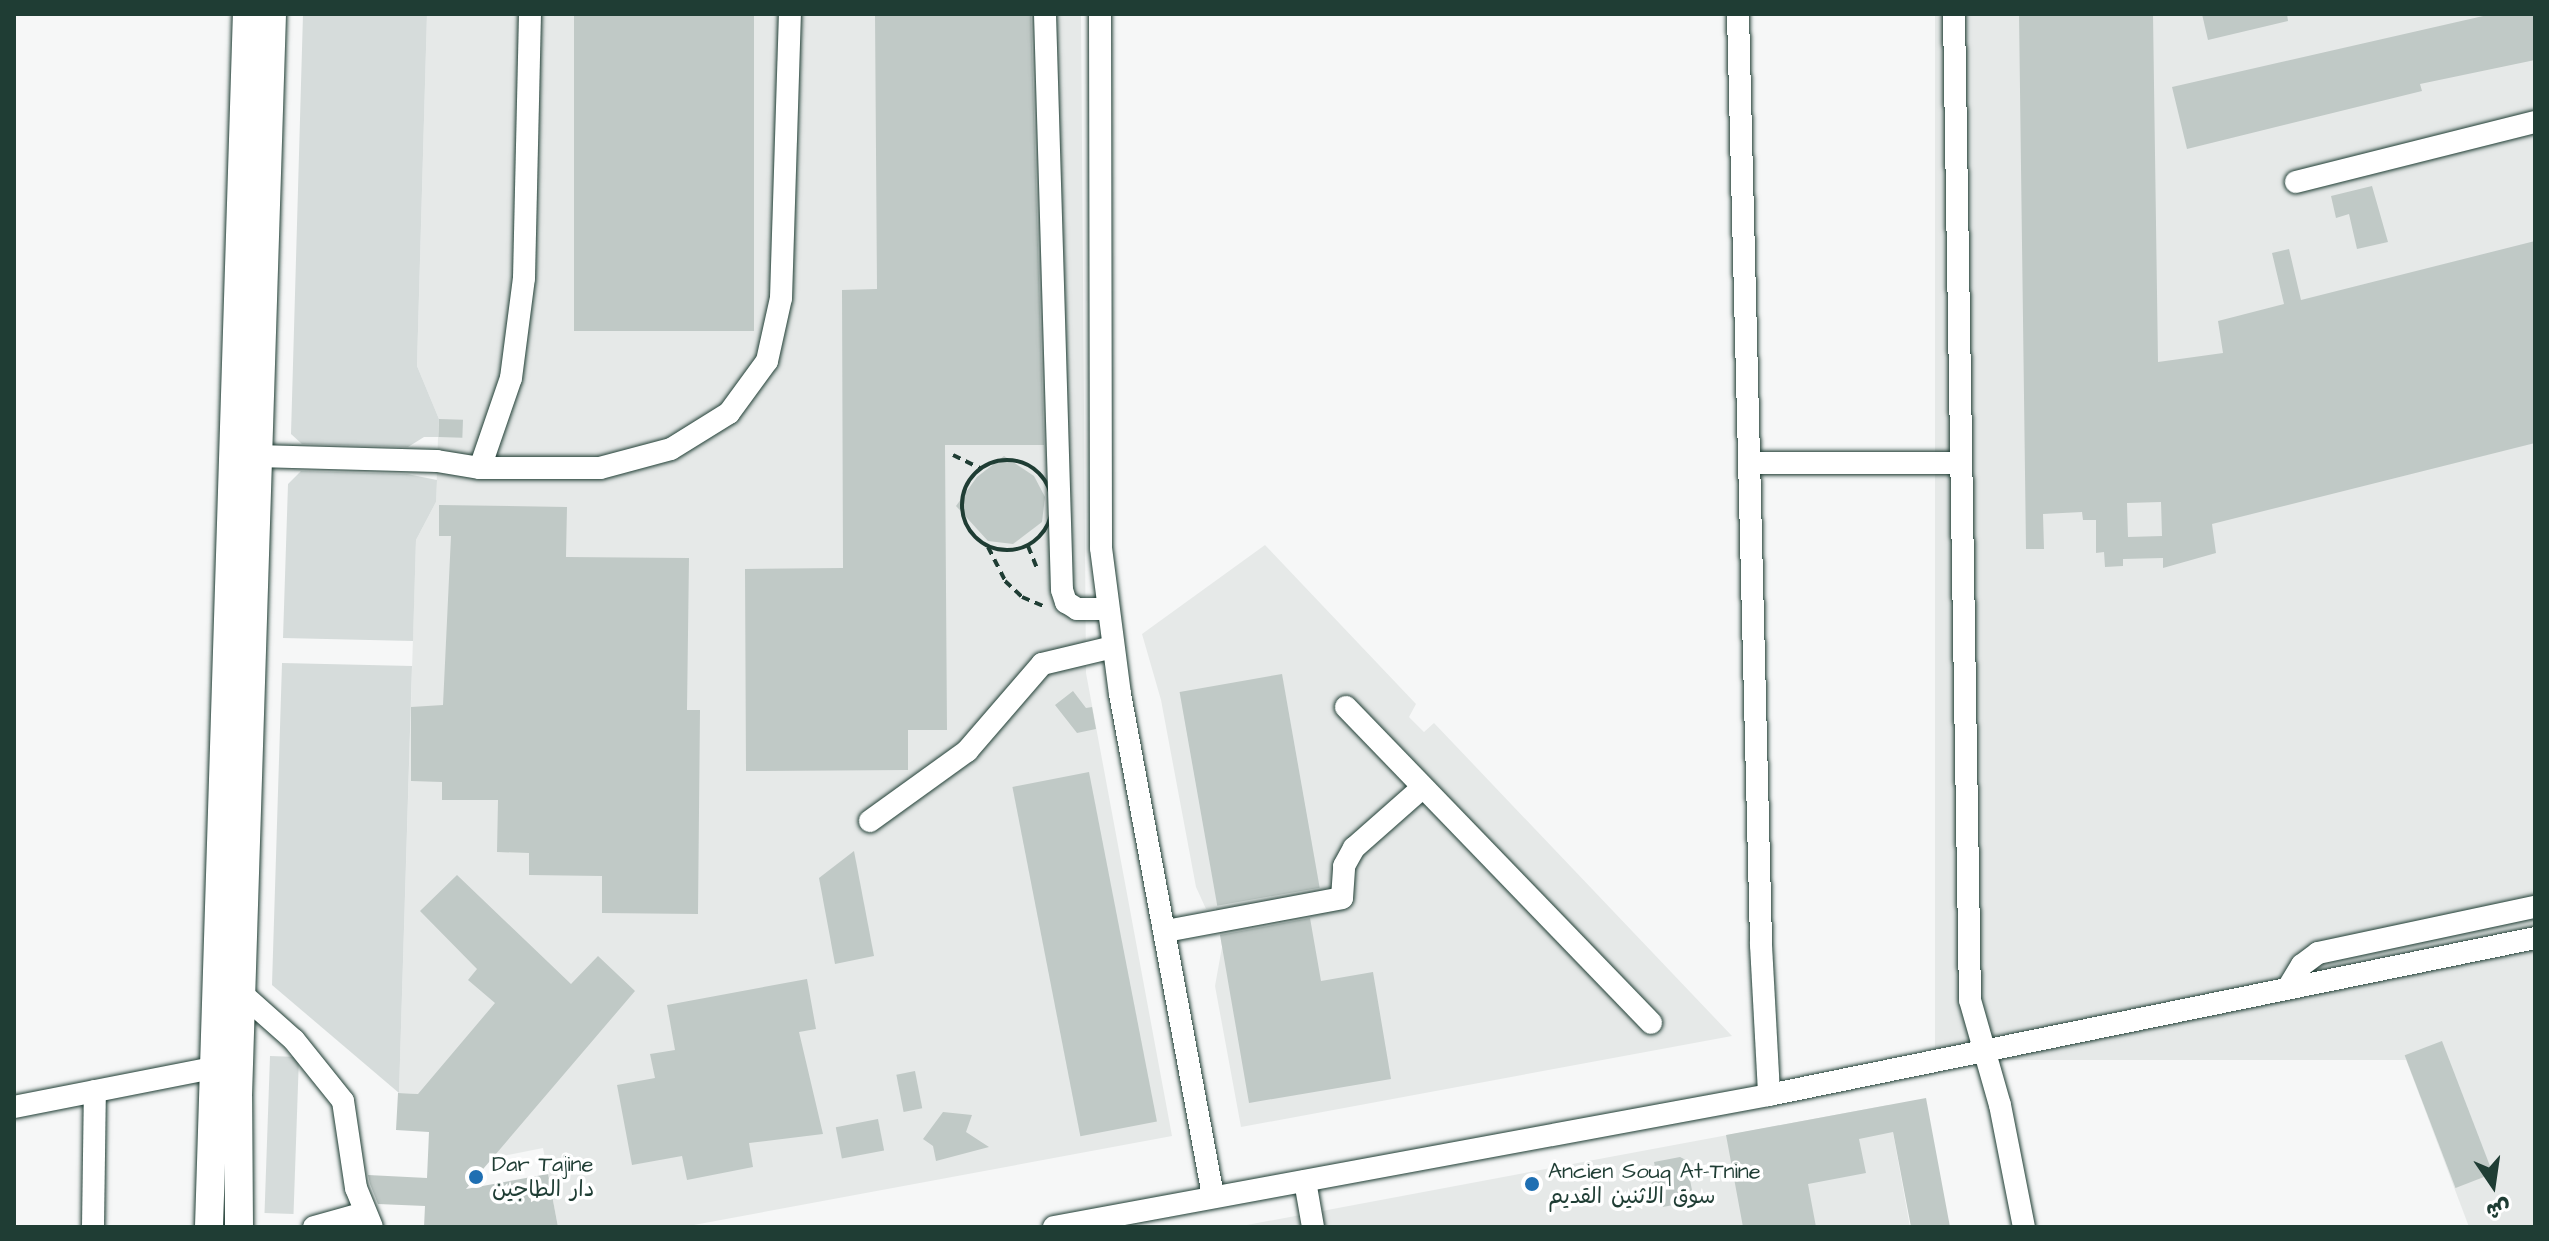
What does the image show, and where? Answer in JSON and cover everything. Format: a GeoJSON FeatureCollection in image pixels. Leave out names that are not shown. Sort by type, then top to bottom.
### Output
{"type":"FeatureCollection","features":[{"type":"Feature","properties":{"kind":"main road"},"geometry":{"type":"LineString","coordinates":[[209,1227],[247,14]]}},
{"type":"Feature","properties":{"kind":"main road"},"geometry":{"type":"LineString","coordinates":[[239,1227],[241,993],[272,14]]}},
{"type":"Feature","properties":{"kind":"street"},"geometry":{"type":"LineString","coordinates":[[480,468],[511,378],[524,278],[530,14]]}},
{"type":"Feature","properties":{"kind":"street"},"geometry":{"type":"LineString","coordinates":[[257,456],[437,461],[480,468],[600,468],[671,449],[729,413],[767,361],[781,298],[790,14]]}},
{"type":"Feature","properties":{"kind":"street"},"geometry":{"type":"LineString","coordinates":[[1045,14],[1062,590],[1071,607],[1107,609]]}},
{"type":"Feature","properties":{"kind":"street"},"geometry":{"type":"LineString","coordinates":[[1100,14],[1098,484],[1107,609],[1213,1196]]}},
{"type":"Feature","properties":{"kind":"street"},"geometry":{"type":"LineString","coordinates":[[1738,14],[1761,945],[1769,1095]]}},
{"type":"Feature","properties":{"kind":"street"},"geometry":{"type":"LineString","coordinates":[[1954,14],[1970,1000],[2024,1227]]}},
{"type":"Feature","properties":{"kind":"street"},"geometry":{"type":"LineString","coordinates":[[2296,182],[2535,122]]}},
{"type":"Feature","properties":{"kind":"street"},"geometry":{"type":"LineString","coordinates":[[1751,463],[1959,463]]}},
{"type":"Feature","properties":{"kind":"street"},"geometry":{"type":"LineString","coordinates":[[870,821],[967,751],[1042,664],[1113,647]]}},
{"type":"Feature","properties":{"kind":"street"},"geometry":{"type":"LineString","coordinates":[[1346,707],[1421,789],[1651,1023]]}},
{"type":"Feature","properties":{"kind":"street"},"geometry":{"type":"LineString","coordinates":[[1166,931],[1342,898],[1344,866],[1354,848],[1421,789]]}},
{"type":"Feature","properties":{"kind":"street"},"geometry":{"type":"LineString","coordinates":[[2288,988],[2302,965],[2318,953],[2535,907]]}},
{"type":"Feature","properties":{"kind":"street"},"geometry":{"type":"LineString","coordinates":[[1054,1227],[1769,1095],[2535,938]]}},
{"type":"Feature","properties":{"kind":"street"},"geometry":{"type":"LineString","coordinates":[[241,993],[294,1040],[343,1101],[368,1220],[314,1227]]}},
{"type":"Feature","properties":{"kind":"street"},"geometry":{"type":"LineString","coordinates":[[14,1107],[213,1068]]}},
{"type":"Feature","properties":{"kind":"street"},"geometry":{"type":"LineString","coordinates":[[93,1227],[95,1091]]}},
{"type":"Feature","properties":{"kind":"street"},"geometry":{"type":"LineString","coordinates":[[1305,1181],[1313,1227]]}},
{"type":"Feature","properties":{"kind":"path"},"geometry":{"type":"LineString","coordinates":[[953,455],[980,468]]}},
{"type":"Feature","properties":{"kind":"path"},"geometry":{"type":"LineString","coordinates":[[988,547],[1001,550],[1028,545],[1047,526],[1052,500],[1032,467],[1006,459],[980,468],[969,479],[961,509],[970,531],[988,547],[1005,581],[1022,597],[1049,608],[1071,607]]}},
{"type":"Feature","properties":{"kind":"shaded area"},"geometry":{"type":"Polygon","coordinates":[[[303,14],[427,14],[417,366],[439,419],[438,437],[424,437],[408,447],[302,444],[291,434],[303,14]]]}},
{"type":"Feature","properties":{"kind":"shaded area"},"geometry":{"type":"Polygon","coordinates":[[[427,14],[1081,14],[1086,673],[1172,1136],[683,1227],[558,1227],[543,1148],[493,1158],[418,1094],[399,1093],[416,540],[436,502],[439,419],[417,366],[427,14]]]}},
{"type":"Feature","properties":{"kind":"shaded area"},"geometry":{"type":"Polygon","coordinates":[[[1935,14],[2535,14],[2535,1060],[1935,1060],[1935,14]]]}},
{"type":"Feature","properties":{"kind":"shaded area"},"geometry":{"type":"Polygon","coordinates":[[[301,471],[407,474],[437,480],[436,502],[416,540],[413,641],[283,638],[288,484],[301,471]]]}},
{"type":"Feature","properties":{"kind":"shaded area"},"geometry":{"type":"Polygon","coordinates":[[[1265,545],[1416,704],[1409,717],[1424,732],[1434,723],[1732,1036],[1241,1127],[1215,986],[1222,947],[1216,908],[1206,909],[1196,887],[1161,700],[1142,634],[1265,545]]]}},
{"type":"Feature","properties":{"kind":"shaded area"},"geometry":{"type":"Polygon","coordinates":[[[282,663],[412,666],[399,1093],[272,985],[282,663]]]}},
{"type":"Feature","properties":{"kind":"shaded area"},"geometry":{"type":"Polygon","coordinates":[[[2535,989],[2535,1227],[2469,1227],[2390,1017],[2535,989]]]}},
{"type":"Feature","properties":{"kind":"shaded area"},"geometry":{"type":"Polygon","coordinates":[[[270,1056],[299,1057],[294,1214],[265,1213],[270,1056]]]}},
{"type":"Feature","properties":{"kind":"shaded area"},"geometry":{"type":"Polygon","coordinates":[[[1888,1105],[1910,1227],[1236,1227],[1888,1105]]]}},
{"type":"Feature","properties":{"kind":"building"},"geometry":{"type":"Polygon","coordinates":[[[574,14],[754,14],[754,331],[574,331],[574,14]]]}},
{"type":"Feature","properties":{"kind":"building"},"geometry":{"type":"Polygon","coordinates":[[[875,14],[1031,14],[1044,445],[945,445],[947,730],[908,730],[908,770],[746,771],[745,569],[843,568],[842,290],[877,289],[875,14]]]}},
{"type":"Feature","properties":{"kind":"building"},"geometry":{"type":"Polygon","coordinates":[[[2019,14],[2153,14],[2158,362],[2223,353],[2218,321],[2284,304],[2272,253],[2289,249],[2301,300],[2535,241],[2535,443],[2212,524],[2216,553],[2163,568],[2163,558],[2123,559],[2123,566],[2105,567],[2104,552],[2096,553],[2096,520],[2083,520],[2082,512],[2043,514],[2044,549],[2026,549],[2019,14]],[[2161,502],[2127,503],[2128,537],[2162,536],[2161,502]]]}},
{"type":"Feature","properties":{"kind":"building"},"geometry":{"type":"Polygon","coordinates":[[[2202,14],[2287,14],[2288,21],[2208,40],[2202,14]]]}},
{"type":"Feature","properties":{"kind":"building"},"geometry":{"type":"Polygon","coordinates":[[[2492,14],[2535,14],[2535,60],[2420,84],[2422,91],[2187,149],[2172,87],[2492,14]]]}},
{"type":"Feature","properties":{"kind":"building"},"geometry":{"type":"Polygon","coordinates":[[[2372,186],[2388,242],[2357,249],[2349,214],[2336,218],[2331,196],[2372,186]]]}},
{"type":"Feature","properties":{"kind":"building"},"geometry":{"type":"Polygon","coordinates":[[[439,419],[463,420],[462,438],[438,437],[439,419]]]}},
{"type":"Feature","properties":{"kind":"building"},"geometry":{"type":"Polygon","coordinates":[[[1004,456],[1034,476],[1045,497],[1042,522],[1013,544],[988,541],[956,506],[977,477],[1004,456]]]}},
{"type":"Feature","properties":{"kind":"building"},"geometry":{"type":"Polygon","coordinates":[[[439,505],[567,507],[566,557],[689,558],[687,710],[700,710],[698,914],[602,913],[602,876],[529,875],[529,853],[497,852],[498,800],[442,800],[442,782],[411,781],[411,707],[443,705],[451,536],[439,536],[439,505]]]}},
{"type":"Feature","properties":{"kind":"building"},"geometry":{"type":"Polygon","coordinates":[[[1282,674],[1320,888],[1217,906],[1180,692],[1282,674]]]}},
{"type":"Feature","properties":{"kind":"building"},"geometry":{"type":"Polygon","coordinates":[[[1073,691],[1086,708],[1092,707],[1096,729],[1077,733],[1055,705],[1073,691]]]}},
{"type":"Feature","properties":{"kind":"building"},"geometry":{"type":"Polygon","coordinates":[[[1089,772],[1157,1121],[1080,1136],[1012,787],[1089,772]]]}},
{"type":"Feature","properties":{"kind":"building"},"geometry":{"type":"Polygon","coordinates":[[[854,851],[874,956],[835,964],[819,878],[854,851]]]}},
{"type":"Feature","properties":{"kind":"building"},"geometry":{"type":"Polygon","coordinates":[[[457,875],[571,984],[598,956],[635,991],[466,1189],[548,1174],[558,1227],[424,1227],[425,1206],[378,1204],[370,1184],[368,1175],[427,1178],[429,1132],[396,1130],[398,1093],[418,1094],[495,1003],[468,980],[477,969],[420,911],[457,875]]]}},
{"type":"Feature","properties":{"kind":"building"},"geometry":{"type":"Polygon","coordinates":[[[1310,918],[1321,981],[1373,972],[1391,1079],[1249,1103],[1220,935],[1310,918]]]}},
{"type":"Feature","properties":{"kind":"building"},"geometry":{"type":"Polygon","coordinates":[[[807,979],[816,1029],[799,1032],[823,1134],[749,1143],[753,1167],[687,1180],[682,1156],[632,1165],[617,1085],[655,1078],[650,1054],[675,1050],[667,1005],[807,979]]]}},
{"type":"Feature","properties":{"kind":"building"},"geometry":{"type":"Polygon","coordinates":[[[2442,1041],[2493,1174],[2456,1188],[2405,1055],[2442,1041]]]}},
{"type":"Feature","properties":{"kind":"building"},"geometry":{"type":"Polygon","coordinates":[[[915,1071],[922,1108],[904,1112],[896,1075],[915,1071]]]}},
{"type":"Feature","properties":{"kind":"building"},"geometry":{"type":"Polygon","coordinates":[[[1926,1098],[1950,1227],[1911,1227],[1893,1132],[1859,1139],[1866,1173],[1808,1184],[1816,1227],[1743,1227],[1726,1135],[1926,1098]]]}},
{"type":"Feature","properties":{"kind":"building"},"geometry":{"type":"Polygon","coordinates":[[[943,1112],[972,1115],[966,1132],[989,1147],[936,1161],[933,1146],[923,1139],[943,1112]]]}},
{"type":"Feature","properties":{"kind":"building"},"geometry":{"type":"Polygon","coordinates":[[[878,1119],[884,1150],[842,1159],[836,1127],[878,1119]]]}},
{"type":"Feature","properties":{"kind":"building"},"geometry":{"type":"Polygon","coordinates":[[[1680,1157],[1686,1160],[1693,1195],[1688,1202],[1663,1207],[1659,1189],[1650,1185],[1657,1177],[1654,1162],[1680,1157]]]}},
{"type":"Feature","properties":{"kind":"place","name":"Dar Tajine دار الطاجين"},"geometry":{"type":"Point","coordinates":[476,1177]}},
{"type":"Feature","properties":{"kind":"place","name":"Ancien Souq At-Tnine سوق الاثنين القديم"},"geometry":{"type":"Point","coordinates":[1532,1184]}}]}
